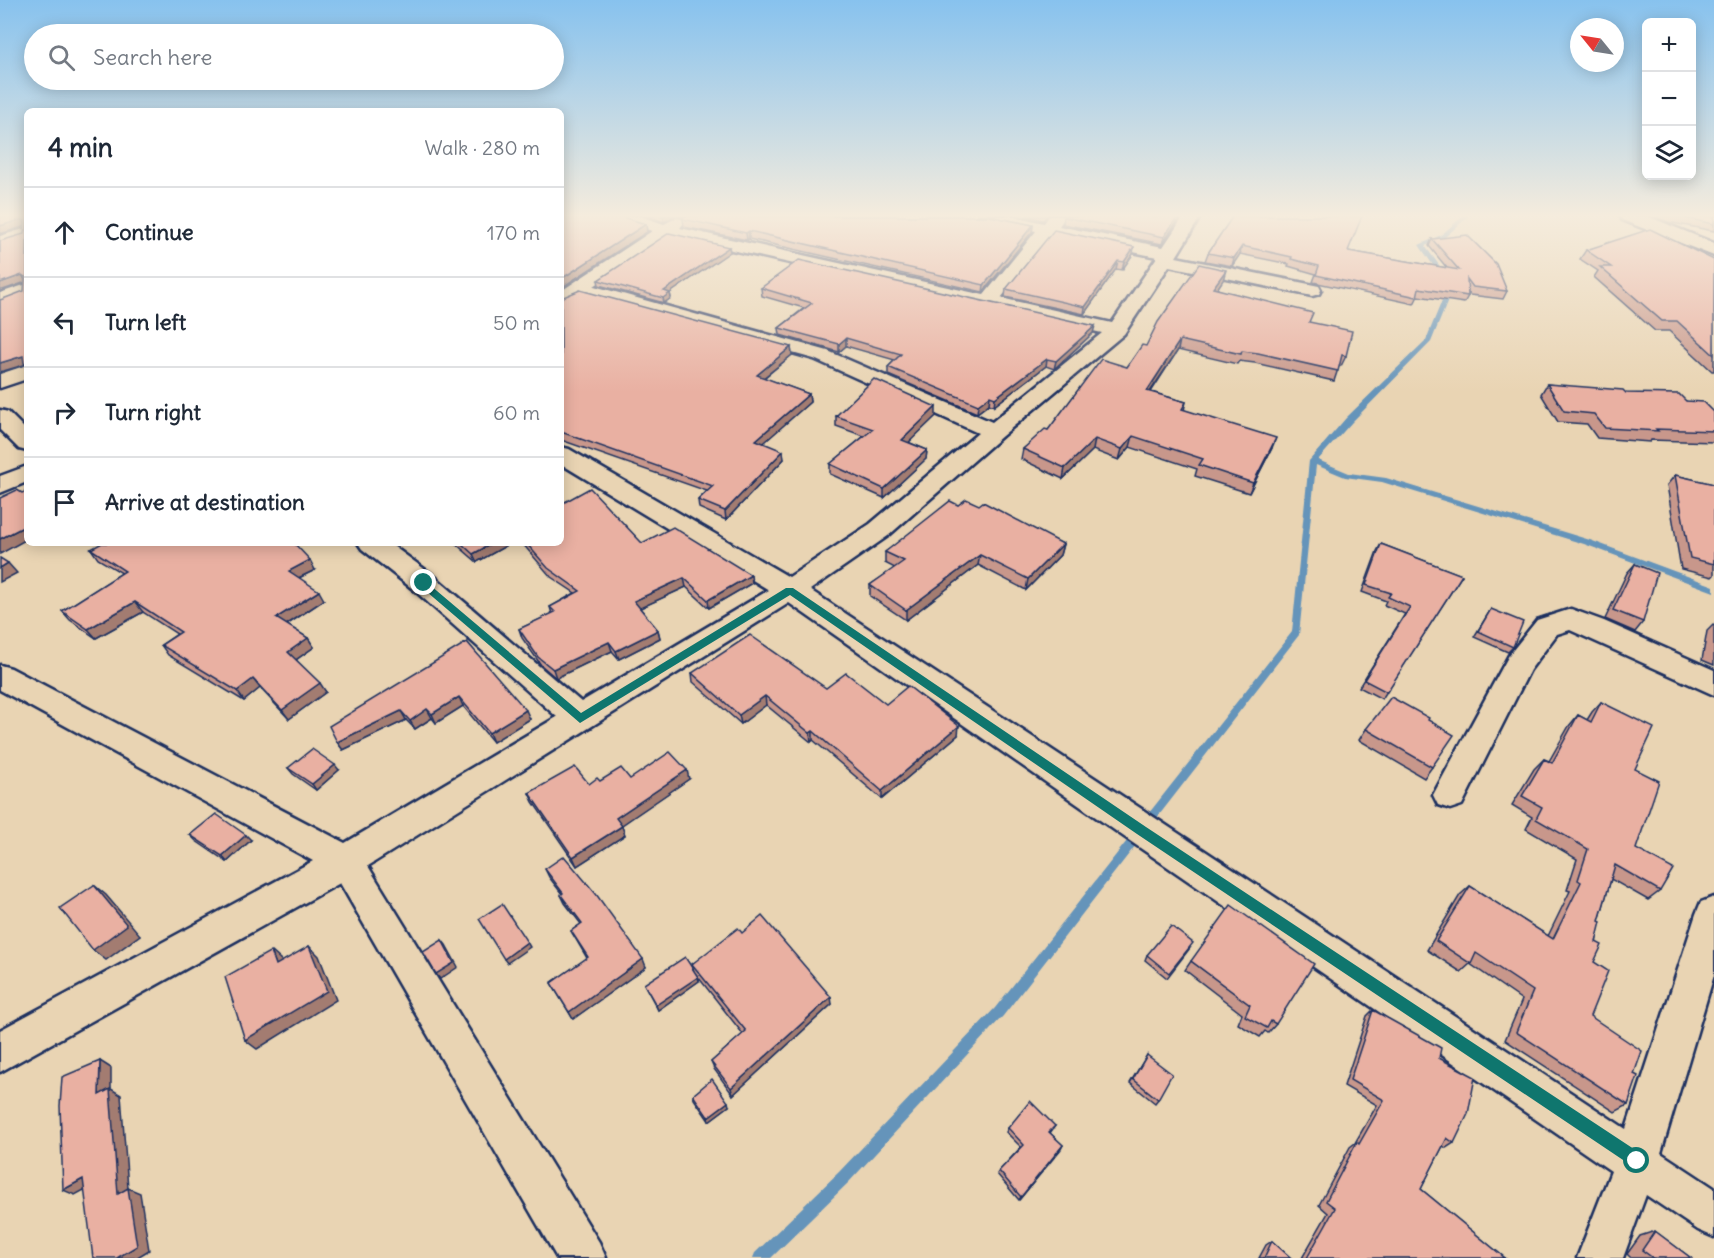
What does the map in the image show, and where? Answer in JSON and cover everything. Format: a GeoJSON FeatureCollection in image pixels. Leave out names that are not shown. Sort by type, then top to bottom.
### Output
{"type":"FeatureCollection","features":[{"type":"Feature","properties":{"kind":"street"},"geometry":{"type":"LineString","coordinates":[[564,298],[599,275]]}},
{"type":"Feature","properties":{"kind":"street"},"geometry":{"type":"LineString","coordinates":[[869,275],[1117,330]]}},
{"type":"Feature","properties":{"kind":"street"},"geometry":{"type":"LineString","coordinates":[[988,301],[1010,275]]}},
{"type":"Feature","properties":{"kind":"street"},"geometry":{"type":"LineString","coordinates":[[0,1052],[346,861],[790,590],[879,530],[994,431],[1117,330],[1155,275]]}},
{"type":"Feature","properties":{"kind":"street"},"geometry":{"type":"LineString","coordinates":[[1245,275],[1312,290]]}},
{"type":"Feature","properties":{"kind":"street"},"geometry":{"type":"LineString","coordinates":[[579,288],[821,355],[994,431]]}},
{"type":"Feature","properties":{"kind":"street"},"geometry":{"type":"LineString","coordinates":[[0,300],[24,291]]}},
{"type":"Feature","properties":{"kind":"street"},"geometry":{"type":"LineString","coordinates":[[0,382],[24,372]]}},
{"type":"Feature","properties":{"kind":"street"},"geometry":{"type":"LineString","coordinates":[[0,417],[24,441]]}},
{"type":"Feature","properties":{"kind":"street"},"geometry":{"type":"LineString","coordinates":[[564,448],[637,490],[790,590],[1142,830],[1714,1214]]}},
{"type":"Feature","properties":{"kind":"street"},"geometry":{"type":"LineString","coordinates":[[564,456],[790,590]]}},
{"type":"Feature","properties":{"kind":"street"},"geometry":{"type":"LineString","coordinates":[[0,485],[24,474]]}},
{"type":"Feature","properties":{"kind":"street"},"geometry":{"type":"LineString","coordinates":[[375,546],[424,583],[580,719]]}},
{"type":"Feature","properties":{"kind":"street"},"geometry":{"type":"LineString","coordinates":[[1450,795],[1519,663],[1547,627],[1571,619],[1714,683]]}},
{"type":"Feature","properties":{"kind":"street"},"geometry":{"type":"LineString","coordinates":[[0,676],[346,861],[583,1258]]}},
{"type":"Feature","properties":{"kind":"street"},"geometry":{"type":"LineString","coordinates":[[1600,1258],[1637,1161],[1714,914]]}},
{"type":"Feature","properties":{"kind":"building"},"geometry":{"type":"Polygon","coordinates":[[[0,275],[24,275],[24,276],[22,275],[0,283],[0,275]]]}},
{"type":"Feature","properties":{"kind":"building"},"geometry":{"type":"Polygon","coordinates":[[[606,275],[688,275],[664,291],[670,293],[663,298],[598,280],[606,275]]]}},
{"type":"Feature","properties":{"kind":"building"},"geometry":{"type":"Polygon","coordinates":[[[779,275],[865,275],[1095,326],[1056,361],[1047,359],[995,398],[990,396],[978,405],[888,367],[901,354],[846,338],[839,344],[779,328],[812,303],[761,288],[779,275]]]}},
{"type":"Feature","properties":{"kind":"building"},"geometry":{"type":"Polygon","coordinates":[[[939,275],[992,275],[984,285],[939,275]]]}},
{"type":"Feature","properties":{"kind":"building"},"geometry":{"type":"Polygon","coordinates":[[[1018,275],[1108,275],[1085,307],[1006,289],[1018,275]]]}},
{"type":"Feature","properties":{"kind":"building"},"geometry":{"type":"Polygon","coordinates":[[[1191,275],[1223,275],[1213,288],[1313,313],[1309,322],[1352,331],[1346,356],[1342,355],[1338,371],[1258,353],[1242,351],[1241,354],[1180,340],[1147,391],[1186,402],[1182,409],[1276,438],[1253,483],[1199,465],[1203,459],[1133,436],[1122,449],[1095,439],[1065,468],[1023,449],[1045,429],[1048,430],[1101,359],[1127,367],[1142,345],[1146,346],[1158,322],[1191,275]]]}},
{"type":"Feature","properties":{"kind":"building"},"geometry":{"type":"Polygon","coordinates":[[[1316,275],[1500,275],[1507,291],[1473,287],[1467,279],[1468,296],[1419,288],[1417,297],[1316,275]]]}},
{"type":"Feature","properties":{"kind":"building"},"geometry":{"type":"Polygon","coordinates":[[[1609,275],[1714,275],[1714,355],[1677,321],[1662,321],[1609,275]]]}},
{"type":"Feature","properties":{"kind":"building"},"geometry":{"type":"Polygon","coordinates":[[[580,290],[791,347],[757,375],[809,394],[756,440],[783,451],[725,511],[698,500],[713,486],[564,433],[564,297],[580,290]]]}},
{"type":"Feature","properties":{"kind":"building"},"geometry":{"type":"Polygon","coordinates":[[[24,291],[24,363],[23,356],[0,363],[0,300],[24,291]]]}},
{"type":"Feature","properties":{"kind":"building"},"geometry":{"type":"Polygon","coordinates":[[[874,379],[936,407],[902,440],[927,450],[884,489],[830,464],[873,429],[836,416],[874,379]]]}},
{"type":"Feature","properties":{"kind":"building"},"geometry":{"type":"Polygon","coordinates":[[[1547,384],[1623,390],[1626,393],[1679,394],[1686,401],[1704,402],[1714,412],[1714,431],[1605,428],[1594,414],[1564,411],[1547,384]]]}},
{"type":"Feature","properties":{"kind":"building"},"geometry":{"type":"Polygon","coordinates":[[[1675,475],[1714,484],[1714,564],[1690,558],[1675,475]]]}},
{"type":"Feature","properties":{"kind":"building"},"geometry":{"type":"Polygon","coordinates":[[[590,488],[642,543],[673,527],[751,575],[708,600],[684,578],[634,601],[658,630],[616,651],[609,642],[553,669],[538,657],[519,629],[555,612],[550,607],[580,591],[548,568],[529,546],[564,546],[564,502],[590,488]]]}},
{"type":"Feature","properties":{"kind":"building"},"geometry":{"type":"Polygon","coordinates":[[[17,490],[24,492],[24,527],[0,539],[0,498],[17,490]]]}},
{"type":"Feature","properties":{"kind":"building"},"geometry":{"type":"Polygon","coordinates":[[[966,499],[979,505],[983,502],[1063,544],[1028,579],[980,555],[906,610],[870,585],[904,561],[885,552],[950,501],[958,505],[966,499]]]}},
{"type":"Feature","properties":{"kind":"building"},"geometry":{"type":"Polygon","coordinates":[[[1381,544],[1462,575],[1387,692],[1364,680],[1410,607],[1388,597],[1391,593],[1366,585],[1381,544]]]}},
{"type":"Feature","properties":{"kind":"building"},"geometry":{"type":"Polygon","coordinates":[[[96,546],[297,546],[310,560],[289,571],[319,591],[276,618],[308,638],[288,652],[320,683],[282,710],[253,679],[237,691],[161,645],[181,632],[135,602],[88,629],[62,611],[125,571],[91,549],[96,546]]]}},
{"type":"Feature","properties":{"kind":"building"},"geometry":{"type":"Polygon","coordinates":[[[464,546],[488,546],[473,554],[464,546]]]}},
{"type":"Feature","properties":{"kind":"building"},"geometry":{"type":"Polygon","coordinates":[[[0,558],[8,563],[0,568],[0,558]]]}},
{"type":"Feature","properties":{"kind":"building"},"geometry":{"type":"Polygon","coordinates":[[[1635,564],[1657,573],[1643,622],[1613,610],[1635,564]]]}},
{"type":"Feature","properties":{"kind":"building"},"geometry":{"type":"Polygon","coordinates":[[[1491,609],[1523,622],[1513,647],[1478,631],[1491,609]]]}},
{"type":"Feature","properties":{"kind":"building"},"geometry":{"type":"Polygon","coordinates":[[[750,635],[826,688],[846,673],[886,704],[908,686],[959,726],[882,791],[813,731],[810,733],[765,696],[739,715],[692,673],[750,635]]]}},
{"type":"Feature","properties":{"kind":"building"},"geometry":{"type":"Polygon","coordinates":[[[467,642],[526,710],[489,733],[459,697],[432,714],[427,709],[410,721],[401,711],[337,742],[329,726],[467,642]]]}},
{"type":"Feature","properties":{"kind":"building"},"geometry":{"type":"Polygon","coordinates":[[[1391,697],[1454,735],[1432,767],[1366,729],[1391,697]]]}},
{"type":"Feature","properties":{"kind":"building"},"geometry":{"type":"Polygon","coordinates":[[[1601,702],[1654,728],[1635,769],[1659,781],[1636,849],[1673,869],[1660,891],[1615,865],[1599,921],[1601,922],[1596,942],[1602,945],[1594,962],[1608,971],[1590,1016],[1642,1051],[1634,1074],[1638,1076],[1628,1105],[1516,1032],[1533,991],[1476,953],[1471,964],[1436,941],[1470,886],[1553,939],[1581,882],[1578,880],[1588,849],[1536,819],[1542,807],[1522,796],[1544,759],[1552,763],[1578,715],[1591,722],[1601,702]]]}},
{"type":"Feature","properties":{"kind":"building"},"geometry":{"type":"Polygon","coordinates":[[[312,749],[335,765],[312,784],[288,768],[312,749]]]}},
{"type":"Feature","properties":{"kind":"building"},"geometry":{"type":"Polygon","coordinates":[[[670,752],[687,770],[616,818],[622,826],[573,857],[529,793],[575,767],[589,784],[597,778],[600,781],[621,768],[630,779],[670,752]]]}},
{"type":"Feature","properties":{"kind":"building"},"geometry":{"type":"Polygon","coordinates":[[[216,814],[246,835],[222,856],[190,835],[216,814]]]}},
{"type":"Feature","properties":{"kind":"building"},"geometry":{"type":"Polygon","coordinates":[[[564,856],[596,894],[643,959],[569,1012],[551,983],[588,957],[571,931],[582,923],[545,869],[564,856]]]}},
{"type":"Feature","properties":{"kind":"building"},"geometry":{"type":"Polygon","coordinates":[[[94,885],[127,925],[93,950],[60,908],[94,885]]]}},
{"type":"Feature","properties":{"kind":"building"},"geometry":{"type":"Polygon","coordinates":[[[502,904],[527,942],[504,959],[479,919],[502,904]]]}},
{"type":"Feature","properties":{"kind":"building"},"geometry":{"type":"Polygon","coordinates":[[[1231,905],[1314,964],[1276,1024],[1271,1021],[1267,1028],[1245,1016],[1250,1005],[1191,961],[1231,905]]]}},
{"type":"Feature","properties":{"kind":"building"},"geometry":{"type":"Polygon","coordinates":[[[762,916],[831,997],[731,1088],[711,1062],[746,1031],[692,964],[738,928],[742,933],[762,916]]]}},
{"type":"Feature","properties":{"kind":"building"},"geometry":{"type":"Polygon","coordinates":[[[1171,926],[1193,943],[1169,973],[1147,955],[1171,926]]]}},
{"type":"Feature","properties":{"kind":"building"},"geometry":{"type":"Polygon","coordinates":[[[442,940],[454,963],[436,974],[423,952],[442,940]]]}},
{"type":"Feature","properties":{"kind":"building"},"geometry":{"type":"Polygon","coordinates":[[[309,946],[327,991],[245,1040],[225,977],[271,951],[276,965],[309,946]]]}},
{"type":"Feature","properties":{"kind":"building"},"geometry":{"type":"Polygon","coordinates":[[[685,957],[698,977],[656,1005],[644,984],[685,957]]]}},
{"type":"Feature","properties":{"kind":"building"},"geometry":{"type":"Polygon","coordinates":[[[1373,1010],[1441,1048],[1439,1058],[1475,1077],[1468,1114],[1454,1143],[1447,1138],[1421,1189],[1505,1258],[1307,1258],[1335,1208],[1326,1201],[1357,1142],[1359,1144],[1384,1100],[1350,1080],[1373,1010]]]}},
{"type":"Feature","properties":{"kind":"building"},"geometry":{"type":"Polygon","coordinates":[[[1147,1055],[1172,1074],[1158,1099],[1133,1079],[1147,1055]]]}},
{"type":"Feature","properties":{"kind":"building"},"geometry":{"type":"Polygon","coordinates":[[[100,1061],[99,1095],[110,1089],[118,1194],[128,1188],[137,1246],[117,1258],[93,1258],[83,1179],[63,1190],[60,1106],[62,1077],[100,1061]]]}},
{"type":"Feature","properties":{"kind":"building"},"geometry":{"type":"Polygon","coordinates":[[[712,1079],[728,1102],[708,1117],[693,1095],[712,1079]]]}},
{"type":"Feature","properties":{"kind":"building"},"geometry":{"type":"Polygon","coordinates":[[[1030,1101],[1055,1126],[1049,1132],[1063,1145],[1021,1197],[999,1171],[1024,1145],[1008,1128],[1030,1101]]]}},
{"type":"Feature","properties":{"kind":"building"},"geometry":{"type":"Polygon","coordinates":[[[1655,1231],[1691,1258],[1653,1258],[1642,1250],[1655,1231]]]}},
{"type":"Feature","properties":{"kind":"building"},"geometry":{"type":"Polygon","coordinates":[[[1272,1241],[1291,1258],[1264,1258],[1272,1241]]]}},
{"type":"Feature","properties":{"kind":"waterway"},"geometry":{"type":"LineString","coordinates":[[1313,461],[1349,420],[1429,341],[1446,298],[1443,290]]}},
{"type":"Feature","properties":{"kind":"waterway"},"geometry":{"type":"LineString","coordinates":[[760,1258],[844,1177],[999,1012],[1296,633],[1313,461]]}},
{"type":"Feature","properties":{"kind":"waterway"},"geometry":{"type":"LineString","coordinates":[[1313,461],[1348,475],[1383,480],[1587,542],[1714,589]]}},
{"type":"Feature","properties":{"kind":"route"},"geometry":{"type":"LineString","coordinates":[[424,583],[580,719],[790,590],[1142,830],[1637,1161]]}}]}
